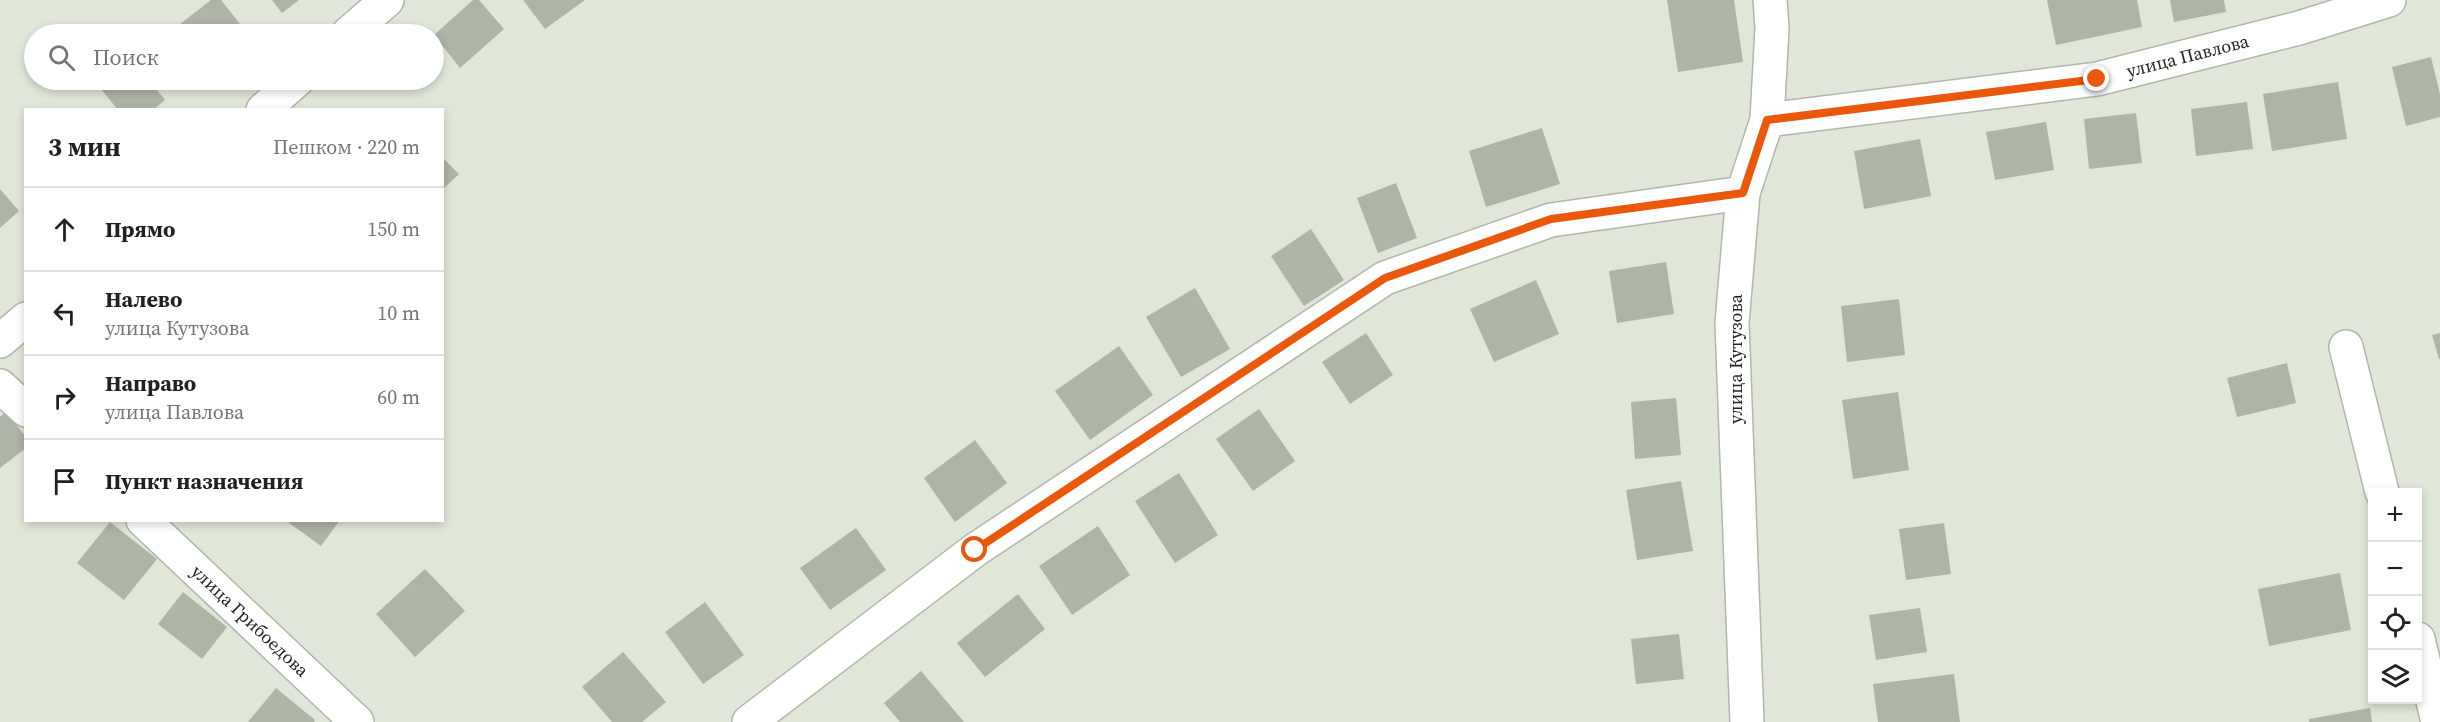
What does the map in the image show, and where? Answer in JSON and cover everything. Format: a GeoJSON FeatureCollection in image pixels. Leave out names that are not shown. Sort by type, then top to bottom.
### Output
{"type":"FeatureCollection","features":[{"type":"Feature","properties":{"kind":"street"},"geometry":{"type":"LineString","coordinates":[[359,24],[387,0]]}},
{"type":"Feature","properties":{"kind":"street","name":"улица Кутузова"},"geometry":{"type":"LineString","coordinates":[[1747,722],[1732,323],[1743,193],[1767,120],[1772,28],[1770,0]]}},
{"type":"Feature","properties":{"kind":"street","name":"улица Павлова"},"geometry":{"type":"LineString","coordinates":[[1767,120],[2097,79],[2299,28],[2389,0]]}},
{"type":"Feature","properties":{"kind":"street"},"geometry":{"type":"LineString","coordinates":[[265,108],[286,90]]}},
{"type":"Feature","properties":{"kind":"street"},"geometry":{"type":"LineString","coordinates":[[749,722],[975,550],[1385,278],[1551,219],[1743,193]]}},
{"type":"Feature","properties":{"kind":"street"},"geometry":{"type":"LineString","coordinates":[[0,341],[24,321]]}},
{"type":"Feature","properties":{"kind":"street"},"geometry":{"type":"LineString","coordinates":[[2346,347],[2381,488]]}},
{"type":"Feature","properties":{"kind":"street"},"geometry":{"type":"LineString","coordinates":[[0,386],[24,408]]}},
{"type":"Feature","properties":{"kind":"street","name":"улица Грибоедова"},"geometry":{"type":"LineString","coordinates":[[145,522],[357,722]]}},
{"type":"Feature","properties":{"kind":"street"},"geometry":{"type":"LineString","coordinates":[[2421,650],[2438,722]]}},
{"type":"Feature","properties":{"kind":"building"},"geometry":{"type":"Polygon","coordinates":[[[211,0],[221,0],[240,24],[180,24],[211,0]]]}},
{"type":"Feature","properties":{"kind":"building"},"geometry":{"type":"Polygon","coordinates":[[[272,0],[299,0],[282,13],[272,0]]]}},
{"type":"Feature","properties":{"kind":"building"},"geometry":{"type":"Polygon","coordinates":[[[473,0],[479,0],[504,29],[460,68],[444,48],[444,26],[473,0]]]}},
{"type":"Feature","properties":{"kind":"building"},"geometry":{"type":"Polygon","coordinates":[[[523,0],[585,0],[545,29],[523,0]]]}},
{"type":"Feature","properties":{"kind":"building"},"geometry":{"type":"Polygon","coordinates":[[[1667,0],[1734,0],[1743,62],[1678,72],[1667,0]]]}},
{"type":"Feature","properties":{"kind":"building"},"geometry":{"type":"Polygon","coordinates":[[[2047,0],[2137,0],[2142,27],[2056,45],[2047,0]]]}},
{"type":"Feature","properties":{"kind":"building"},"geometry":{"type":"Polygon","coordinates":[[[2170,0],[2224,0],[2226,12],[2174,22],[2170,0]]]}},
{"type":"Feature","properties":{"kind":"building"},"geometry":{"type":"Polygon","coordinates":[[[2431,57],[2440,94],[2440,117],[2406,126],[2392,67],[2431,57]]]}},
{"type":"Feature","properties":{"kind":"building"},"geometry":{"type":"Polygon","coordinates":[[[2338,82],[2347,139],[2272,151],[2263,94],[2338,82]]]}},
{"type":"Feature","properties":{"kind":"building"},"geometry":{"type":"Polygon","coordinates":[[[102,90],[157,90],[165,100],[155,108],[116,108],[102,90]]]}},
{"type":"Feature","properties":{"kind":"building"},"geometry":{"type":"Polygon","coordinates":[[[2247,102],[2253,149],[2196,156],[2191,109],[2247,102]]]}},
{"type":"Feature","properties":{"kind":"building"},"geometry":{"type":"Polygon","coordinates":[[[2136,113],[2142,163],[2089,169],[2084,119],[2136,113]]]}},
{"type":"Feature","properties":{"kind":"building"},"geometry":{"type":"Polygon","coordinates":[[[2046,122],[2054,170],[1995,180],[1986,132],[2046,122]]]}},
{"type":"Feature","properties":{"kind":"building"},"geometry":{"type":"Polygon","coordinates":[[[1542,128],[1560,184],[1486,207],[1469,151],[1542,128]]]}},
{"type":"Feature","properties":{"kind":"building"},"geometry":{"type":"Polygon","coordinates":[[[1920,139],[1931,196],[1864,209],[1854,151],[1920,139]]]}},
{"type":"Feature","properties":{"kind":"building"},"geometry":{"type":"Polygon","coordinates":[[[444,159],[459,174],[444,188],[444,159]]]}},
{"type":"Feature","properties":{"kind":"building"},"geometry":{"type":"Polygon","coordinates":[[[1396,183],[1417,238],[1378,253],[1357,198],[1396,183]]]}},
{"type":"Feature","properties":{"kind":"building"},"geometry":{"type":"Polygon","coordinates":[[[0,189],[19,211],[0,228],[0,189]]]}},
{"type":"Feature","properties":{"kind":"building"},"geometry":{"type":"Polygon","coordinates":[[[1311,229],[1344,280],[1304,306],[1271,256],[1311,229]]]}},
{"type":"Feature","properties":{"kind":"building"},"geometry":{"type":"Polygon","coordinates":[[[1666,262],[1674,314],[1617,323],[1609,271],[1666,262]]]}},
{"type":"Feature","properties":{"kind":"building"},"geometry":{"type":"Polygon","coordinates":[[[1536,280],[1559,334],[1494,362],[1470,309],[1536,280]]]}},
{"type":"Feature","properties":{"kind":"building"},"geometry":{"type":"Polygon","coordinates":[[[1195,288],[1230,349],[1181,377],[1146,317],[1195,288]]]}},
{"type":"Feature","properties":{"kind":"building"},"geometry":{"type":"Polygon","coordinates":[[[1899,299],[1905,355],[1847,362],[1841,306],[1899,299]]]}},
{"type":"Feature","properties":{"kind":"building"},"geometry":{"type":"Polygon","coordinates":[[[1366,333],[1393,375],[1350,404],[1322,362],[1366,333]]]}},
{"type":"Feature","properties":{"kind":"building"},"geometry":{"type":"Polygon","coordinates":[[[2440,333],[2440,359],[2439,359],[2432,335],[2440,333]]]}},
{"type":"Feature","properties":{"kind":"building"},"geometry":{"type":"Polygon","coordinates":[[[1119,346],[1153,395],[1090,440],[1055,391],[1119,346]]]}},
{"type":"Feature","properties":{"kind":"building"},"geometry":{"type":"Polygon","coordinates":[[[2287,363],[2296,403],[2237,417],[2227,378],[2287,363]]]}},
{"type":"Feature","properties":{"kind":"building"},"geometry":{"type":"Polygon","coordinates":[[[1898,392],[1909,470],[1853,479],[1842,400],[1898,392]]]}},
{"type":"Feature","properties":{"kind":"building"},"geometry":{"type":"Polygon","coordinates":[[[1676,398],[1681,455],[1635,459],[1631,402],[1676,398]]]}},
{"type":"Feature","properties":{"kind":"building"},"geometry":{"type":"Polygon","coordinates":[[[1259,409],[1295,461],[1253,491],[1216,439],[1259,409]]]}},
{"type":"Feature","properties":{"kind":"building"},"geometry":{"type":"Polygon","coordinates":[[[6,412],[24,434],[24,450],[0,468],[0,417],[6,412]]]}},
{"type":"Feature","properties":{"kind":"building"},"geometry":{"type":"Polygon","coordinates":[[[975,440],[1007,483],[955,522],[924,478],[975,440]]]}},
{"type":"Feature","properties":{"kind":"building"},"geometry":{"type":"Polygon","coordinates":[[[1179,473],[1218,535],[1175,563],[1135,501],[1179,473]]]}},
{"type":"Feature","properties":{"kind":"building"},"geometry":{"type":"Polygon","coordinates":[[[1681,481],[1693,551],[1637,560],[1626,490],[1681,481]]]}},
{"type":"Feature","properties":{"kind":"building"},"geometry":{"type":"Polygon","coordinates":[[[110,522],[157,559],[124,600],[77,563],[110,522]]]}},
{"type":"Feature","properties":{"kind":"building"},"geometry":{"type":"Polygon","coordinates":[[[288,522],[339,522],[321,546],[288,522]]]}},
{"type":"Feature","properties":{"kind":"building"},"geometry":{"type":"Polygon","coordinates":[[[1944,523],[1951,574],[1906,580],[1899,529],[1944,523]]]}},
{"type":"Feature","properties":{"kind":"building"},"geometry":{"type":"Polygon","coordinates":[[[1098,526],[1130,575],[1072,615],[1039,566],[1098,526]]]}},
{"type":"Feature","properties":{"kind":"building"},"geometry":{"type":"Polygon","coordinates":[[[856,528],[886,570],[830,610],[800,568],[856,528]]]}},
{"type":"Feature","properties":{"kind":"building"},"geometry":{"type":"Polygon","coordinates":[[[425,569],[465,611],[415,657],[376,614],[425,569]]]}},
{"type":"Feature","properties":{"kind":"building"},"geometry":{"type":"Polygon","coordinates":[[[2340,573],[2351,630],[2269,646],[2258,589],[2340,573]]]}},
{"type":"Feature","properties":{"kind":"building"},"geometry":{"type":"Polygon","coordinates":[[[183,592],[227,627],[202,659],[158,624],[183,592]]]}},
{"type":"Feature","properties":{"kind":"building"},"geometry":{"type":"Polygon","coordinates":[[[1018,594],[1045,629],[985,677],[957,643],[1018,594]]]}},
{"type":"Feature","properties":{"kind":"building"},"geometry":{"type":"Polygon","coordinates":[[[705,602],[744,655],[703,684],[665,632],[705,602]]]}},
{"type":"Feature","properties":{"kind":"building"},"geometry":{"type":"Polygon","coordinates":[[[1920,608],[1927,652],[1876,660],[1869,615],[1920,608]]]}},
{"type":"Feature","properties":{"kind":"building"},"geometry":{"type":"Polygon","coordinates":[[[1679,634],[1684,679],[1636,684],[1631,639],[1679,634]]]}},
{"type":"Feature","properties":{"kind":"building"},"geometry":{"type":"Polygon","coordinates":[[[623,652],[666,702],[642,722],[612,722],[582,687],[623,652]]]}},
{"type":"Feature","properties":{"kind":"building"},"geometry":{"type":"Polygon","coordinates":[[[921,671],[964,722],[900,722],[884,703],[921,671]]]}},
{"type":"Feature","properties":{"kind":"building"},"geometry":{"type":"Polygon","coordinates":[[[1954,674],[1960,722],[1878,722],[1873,684],[1954,674]]]}},
{"type":"Feature","properties":{"kind":"building"},"geometry":{"type":"Polygon","coordinates":[[[276,688],[315,720],[314,722],[248,722],[276,688]]]}},
{"type":"Feature","properties":{"kind":"building"},"geometry":{"type":"Polygon","coordinates":[[[2370,708],[2372,722],[2309,722],[2309,719],[2370,708]]]}},
{"type":"Feature","properties":{"kind":"route"},"geometry":{"type":"LineString","coordinates":[[975,550],[1385,278],[1551,219],[1743,193],[1767,120],[2097,79]]}}]}
